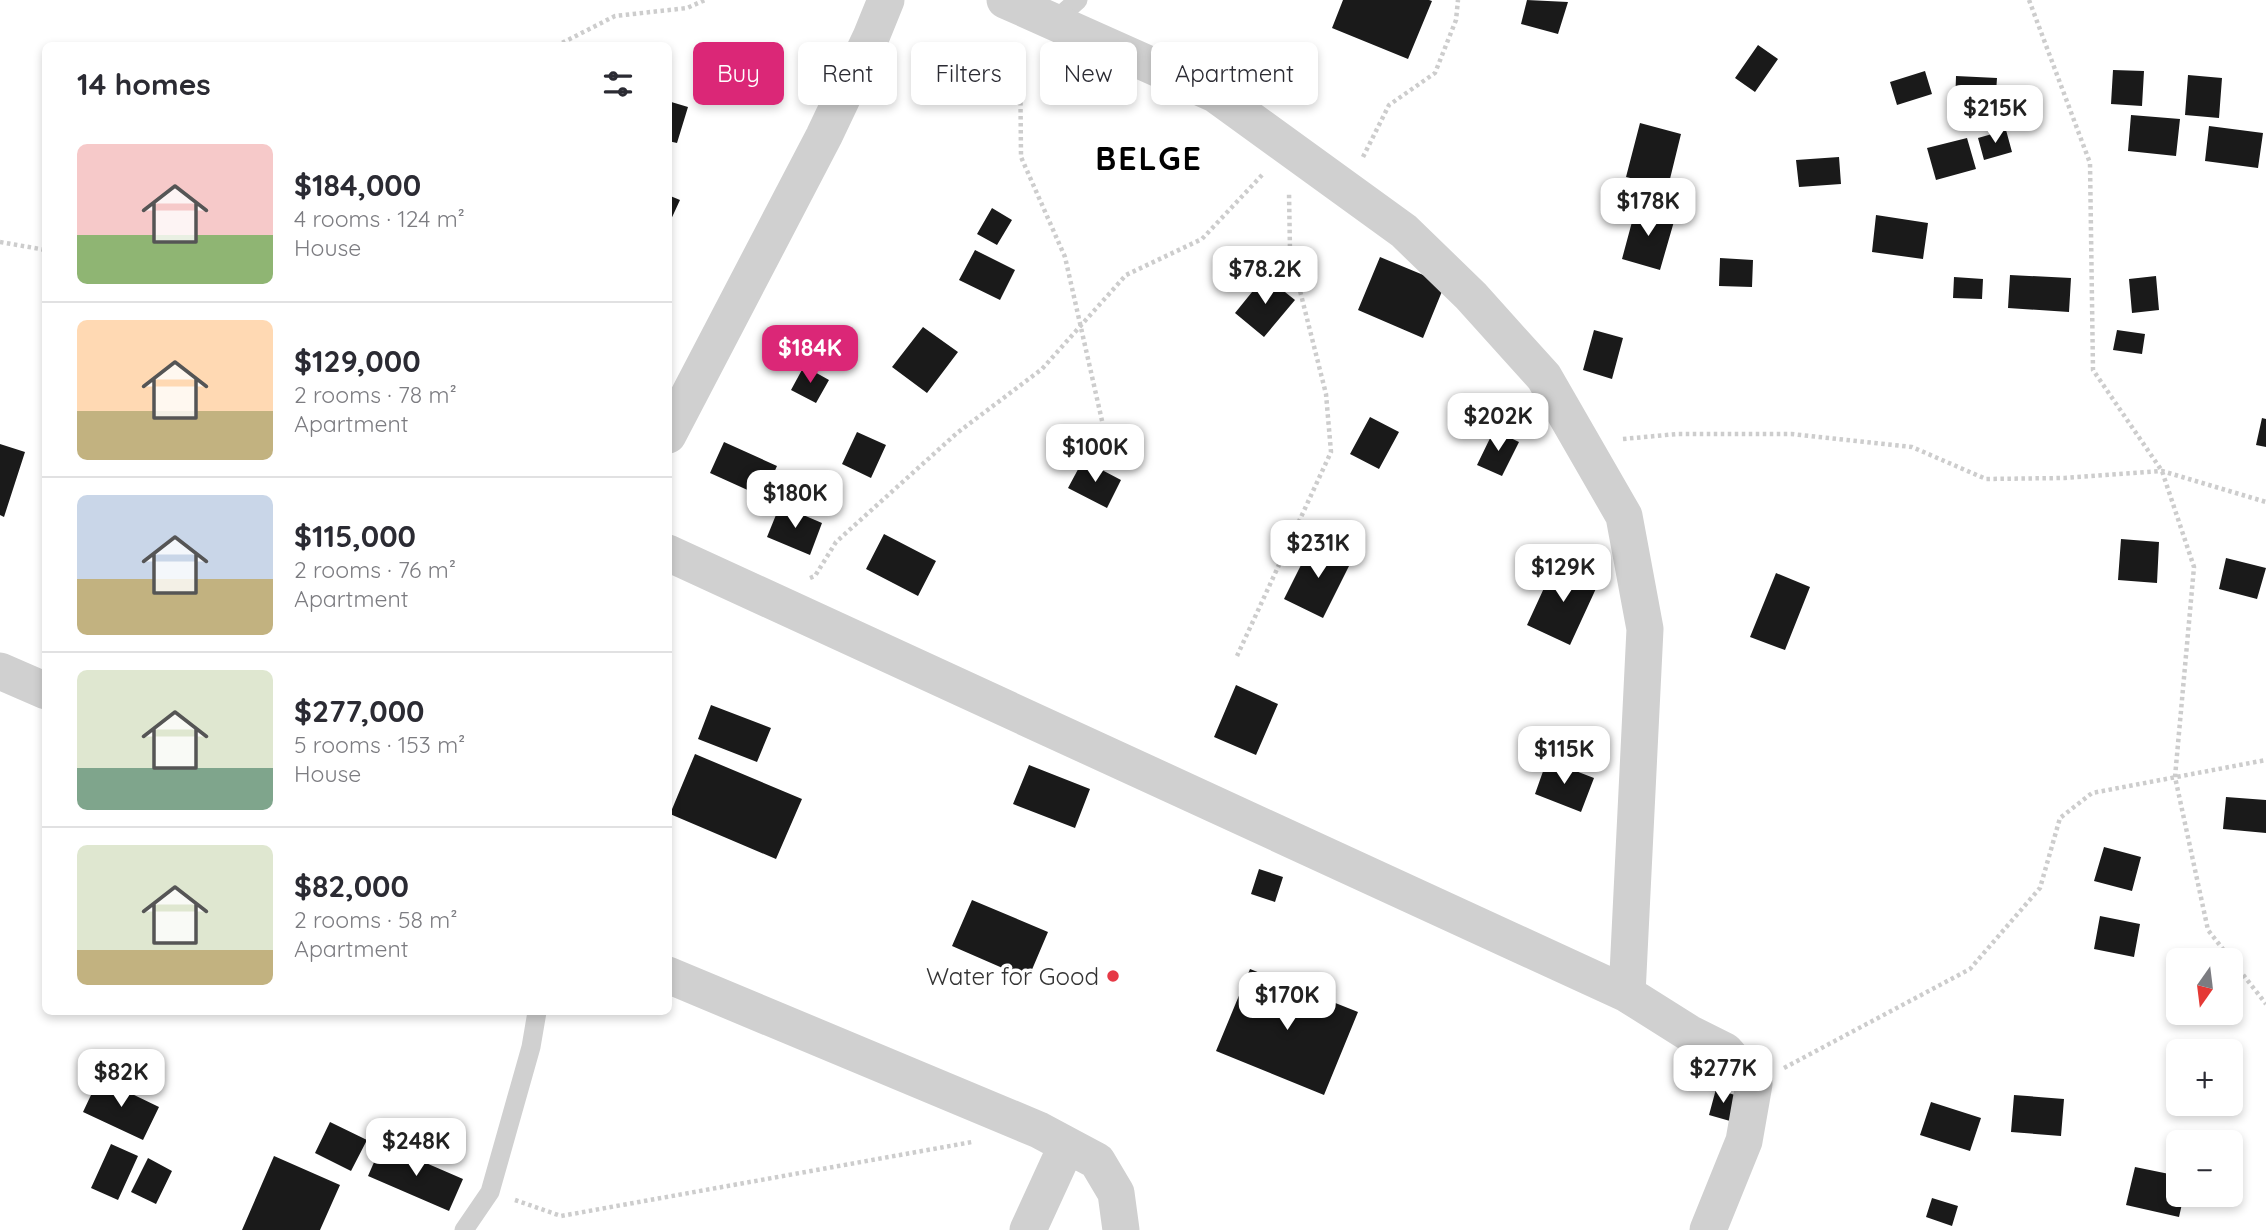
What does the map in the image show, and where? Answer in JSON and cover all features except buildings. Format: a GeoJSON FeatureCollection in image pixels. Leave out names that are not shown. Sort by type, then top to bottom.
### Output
{"type":"FeatureCollection","features":[{"type":"Feature","properties":{"kind":"street"},"geometry":{"type":"LineString","coordinates":[[672,427],[824,135],[886,0]]}},
{"type":"Feature","properties":{"kind":"street"},"geometry":{"type":"LineString","coordinates":[[1005,0],[1214,94],[1404,231],[1471,296],[1544,377],[1624,516],[1645,629],[1628,993]]}},
{"type":"Feature","properties":{"kind":"street"},"geometry":{"type":"LineString","coordinates":[[672,555],[1628,993],[1689,1033],[1725,1051],[1754,1084],[1744,1140],[1708,1230]]}},
{"type":"Feature","properties":{"kind":"street"},"geometry":{"type":"LineString","coordinates":[[0,671],[42,689]]}},
{"type":"Feature","properties":{"kind":"street"},"geometry":{"type":"LineString","coordinates":[[672,977],[1039,1130],[1097,1161],[1116,1193],[1121,1230]]}},
{"type":"Feature","properties":{"kind":"street"},"geometry":{"type":"LineString","coordinates":[[1028,1230],[1067,1145]]}},
{"type":"Feature","properties":{"kind":"lane"},"geometry":{"type":"LineString","coordinates":[[464,1230],[491,1192],[531,1047],[536,1015]]}},
{"type":"Feature","properties":{"kind":"path"},"geometry":{"type":"LineString","coordinates":[[564,42],[615,16],[687,8],[705,0]]}},
{"type":"Feature","properties":{"kind":"path"},"geometry":{"type":"LineString","coordinates":[[1347,189],[1389,104],[1435,73],[1456,20],[1458,0]]}},
{"type":"Feature","properties":{"kind":"path"},"geometry":{"type":"LineString","coordinates":[[2029,0],[2090,163],[2092,370],[2162,471],[2193,567],[2175,777],[2208,930],[2266,1004]]}},
{"type":"Feature","properties":{"kind":"path"},"geometry":{"type":"LineString","coordinates":[[1051,20],[1021,157],[1065,257],[1105,434]]}},
{"type":"Feature","properties":{"kind":"path"},"geometry":{"type":"LineString","coordinates":[[804,580],[815,576],[836,542],[957,433],[1042,369],[1126,275],[1202,239],[1288,147]]}},
{"type":"Feature","properties":{"kind":"path"},"geometry":{"type":"LineString","coordinates":[[1237,656],[1331,452],[1326,394],[1290,251],[1288,147]]}},
{"type":"Feature","properties":{"kind":"path"},"geometry":{"type":"LineString","coordinates":[[0,242],[42,249]]}},
{"type":"Feature","properties":{"kind":"path"},"geometry":{"type":"LineString","coordinates":[[1584,443],[1677,434],[1791,434],[1912,447],[1986,479],[2065,478],[2162,471],[2266,502]]}},
{"type":"Feature","properties":{"kind":"path"},"geometry":{"type":"LineString","coordinates":[[1754,1084],[1970,969],[2040,888],[2060,818],[2092,793],[2266,760]]}},
{"type":"Feature","properties":{"kind":"path"},"geometry":{"type":"LineString","coordinates":[[491,1192],[561,1216],[984,1140]]}},
{"type":"Feature","properties":{"kind":"place","name":"Water for Good"},"geometry":{"type":"Point","coordinates":[1113,976]}},
{"type":"Feature","properties":{"kind":"district","name":"BELGE"},"geometry":{"type":"Point","coordinates":[1149,158]}}]}
